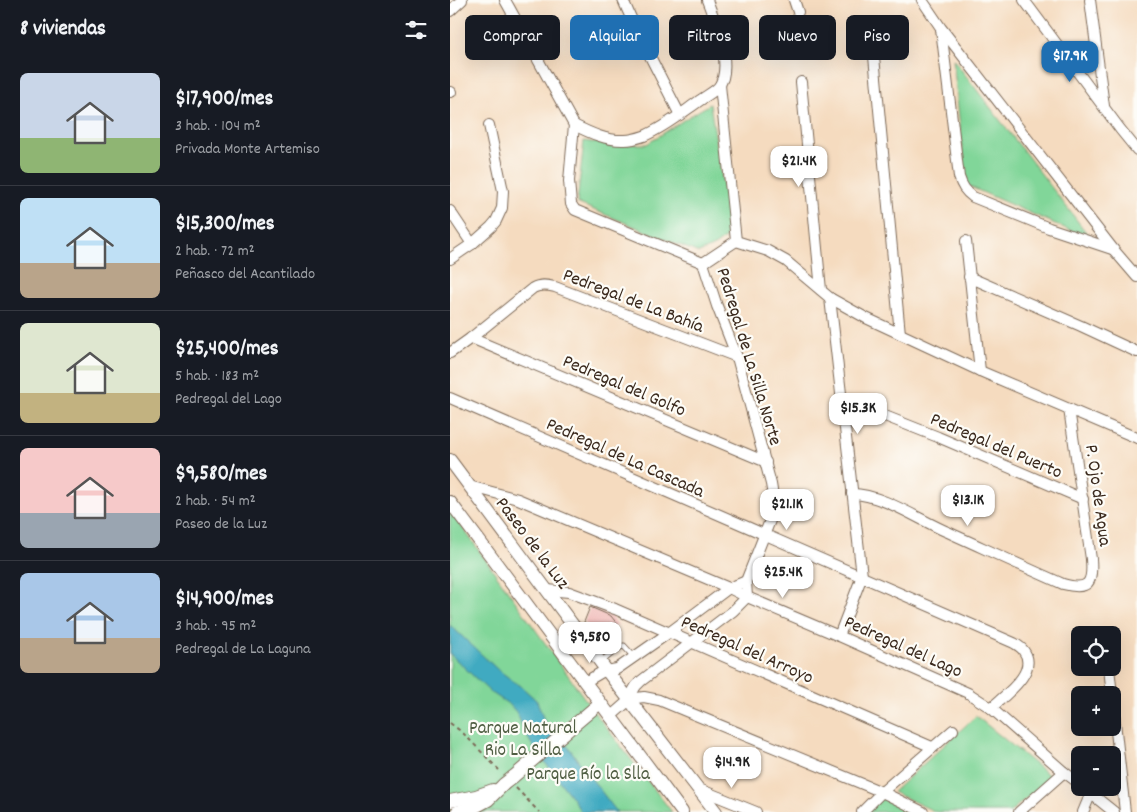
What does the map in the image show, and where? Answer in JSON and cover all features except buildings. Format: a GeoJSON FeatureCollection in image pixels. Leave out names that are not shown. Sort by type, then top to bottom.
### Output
{"type":"FeatureCollection","features":[{"type":"Feature","properties":{"kind":"street"},"geometry":{"type":"LineString","coordinates":[[450,11],[462,0]]}},
{"type":"Feature","properties":{"kind":"street"},"geometry":{"type":"LineString","coordinates":[[505,0],[574,125],[569,181],[571,204],[575,210],[703,263]]}},
{"type":"Feature","properties":{"kind":"street"},"geometry":{"type":"LineString","coordinates":[[512,11],[518,0]]}},
{"type":"Feature","properties":{"kind":"street"},"geometry":{"type":"LineString","coordinates":[[623,0],[635,28],[680,115]]}},
{"type":"Feature","properties":{"kind":"street"},"geometry":{"type":"LineString","coordinates":[[707,0],[718,34],[724,63],[723,77],[720,85],[736,241]]}},
{"type":"Feature","properties":{"kind":"street"},"geometry":{"type":"LineString","coordinates":[[794,0],[798,12]]}},
{"type":"Feature","properties":{"kind":"street"},"geometry":{"type":"LineString","coordinates":[[922,0],[941,28],[1113,249],[1137,277]]}},
{"type":"Feature","properties":{"kind":"street"},"geometry":{"type":"LineString","coordinates":[[1024,0],[1137,150]]}},
{"type":"Feature","properties":{"kind":"street"},"geometry":{"type":"LineString","coordinates":[[1090,0],[1104,108]]}},
{"type":"Feature","properties":{"kind":"street"},"geometry":{"type":"LineString","coordinates":[[941,28],[959,177],[966,192],[1050,228],[1113,249]]}},
{"type":"Feature","properties":{"kind":"street"},"geometry":{"type":"LineString","coordinates":[[874,60],[900,334]]}},
{"type":"Feature","properties":{"kind":"street"},"geometry":{"type":"LineString","coordinates":[[801,82],[821,290]]}},
{"type":"Feature","properties":{"kind":"street"},"geometry":{"type":"LineString","coordinates":[[574,125],[608,138],[626,140],[642,136],[657,130],[680,115],[720,85]]}},
{"type":"Feature","properties":{"kind":"street"},"geometry":{"type":"LineString","coordinates":[[450,259],[472,244],[496,221],[502,208],[503,191],[489,125]]}},
{"type":"Feature","properties":{"kind":"street"},"geometry":{"type":"LineString","coordinates":[[450,210],[472,244]]}},
{"type":"Feature","properties":{"kind":"street","name":"Pedregal de La Silla Norte"},"geometry":{"type":"LineString","coordinates":[[747,597],[746,581],[771,518],[772,484],[736,357],[703,263],[736,241],[768,252],[786,261],[830,298],[866,318],[1137,438]]}},
{"type":"Feature","properties":{"kind":"street"},"geometry":{"type":"LineString","coordinates":[[966,241],[980,370]]}},
{"type":"Feature","properties":{"kind":"street"},"geometry":{"type":"LineString","coordinates":[[970,277],[1137,352]]}},
{"type":"Feature","properties":{"kind":"street","name":"Pedregal de La Bahía"},"geometry":{"type":"LineString","coordinates":[[450,353],[533,288],[546,285],[736,357]]}},
{"type":"Feature","properties":{"kind":"street"},"geometry":{"type":"LineString","coordinates":[[830,298],[862,576],[839,636]]}},
{"type":"Feature","properties":{"kind":"street","name":"Pedregal del Golfo"},"geometry":{"type":"LineString","coordinates":[[471,338],[766,462]]}},
{"type":"Feature","properties":{"kind":"street","name":"Pedregal de La Cascada"},"geometry":{"type":"LineString","coordinates":[[450,398],[1014,643],[1023,649],[1028,665],[1017,684],[991,708]]}},
{"type":"Feature","properties":{"kind":"street","name":"Pedregal del Puerto"},"geometry":{"type":"LineString","coordinates":[[842,399],[938,437],[1083,499]]}},
{"type":"Feature","properties":{"kind":"street","name":"P. Ojo de Agua"},"geometry":{"type":"LineString","coordinates":[[852,494],[877,498],[1063,584],[1080,587],[1087,584],[1091,578],[1092,570],[1070,409]]}},
{"type":"Feature","properties":{"kind":"street","name":"Paseo de la Luz"},"geometry":{"type":"LineString","coordinates":[[450,460],[603,666],[716,812]]}},
{"type":"Feature","properties":{"kind":"street","name":"Pedregal del Lago"},"geometry":{"type":"LineString","coordinates":[[469,486],[518,498],[968,692],[991,708],[1071,777]]}},
{"type":"Feature","properties":{"kind":"street"},"geometry":{"type":"LineString","coordinates":[[450,502],[585,682],[596,706],[610,717],[682,812]]}},
{"type":"Feature","properties":{"kind":"street"},"geometry":{"type":"LineString","coordinates":[[585,682],[596,675],[603,666],[617,669],[729,588],[746,581]]}},
{"type":"Feature","properties":{"kind":"street","name":"Pedregal del Arroyo"},"geometry":{"type":"LineString","coordinates":[[547,590],[569,592],[615,609],[932,747]]}},
{"type":"Feature","properties":{"kind":"street"},"geometry":{"type":"LineString","coordinates":[[610,717],[622,707],[641,681],[733,612],[747,597]]}},
{"type":"Feature","properties":{"kind":"street"},"geometry":{"type":"LineString","coordinates":[[628,699],[644,697],[659,700],[882,792],[923,812]]}},
{"type":"Feature","properties":{"kind":"street"},"geometry":{"type":"LineString","coordinates":[[457,812],[478,806],[488,800],[596,706]]}},
{"type":"Feature","properties":{"kind":"street"},"geometry":{"type":"LineString","coordinates":[[862,812],[953,730]]}},
{"type":"Feature","properties":{"kind":"street"},"geometry":{"type":"LineString","coordinates":[[1117,736],[1125,812]]}},
{"type":"Feature","properties":{"kind":"street"},"geometry":{"type":"LineString","coordinates":[[1019,812],[1064,772]]}},
{"type":"Feature","properties":{"kind":"street"},"geometry":{"type":"LineString","coordinates":[[450,801],[476,796],[509,781]]}},
{"type":"Feature","properties":{"kind":"street"},"geometry":{"type":"LineString","coordinates":[[699,789],[756,812]]}},
{"type":"Feature","properties":{"kind":"street"},"geometry":{"type":"LineString","coordinates":[[1083,812],[1087,796]]}},
{"type":"Feature","properties":{"kind":"street"},"geometry":{"type":"LineString","coordinates":[[1095,796],[1114,812]]}},
{"type":"Feature","properties":{"kind":"lane"},"geometry":{"type":"LineString","coordinates":[[603,666],[619,647],[624,646],[634,658]]}},
{"type":"Feature","properties":{"kind":"path"},"geometry":{"type":"LineString","coordinates":[[450,723],[463,733],[539,812]]}},
{"type":"Feature","properties":{"kind":"green space"},"geometry":{"type":"Polygon","coordinates":[[[953,59],[1092,240],[966,185],[953,59]]]}},
{"type":"Feature","properties":{"kind":"green space"},"geometry":{"type":"Polygon","coordinates":[[[710,104],[731,233],[716,245],[699,253],[577,203],[584,141],[612,145],[647,144],[710,104]]]}},
{"type":"Feature","properties":{"kind":"green space","name":"Parque Natural Rio La Silla"},"geometry":{"type":"Polygon","coordinates":[[[450,510],[595,713],[672,812],[450,812],[450,510]]]}},
{"type":"Feature","properties":{"kind":"green space"},"geometry":{"type":"Polygon","coordinates":[[[976,716],[1051,777],[1010,812],[936,812],[893,792],[976,716]]]}},
{"type":"Feature","properties":{"kind":"green space"},"geometry":{"type":"Polygon","coordinates":[[[881,796],[911,812],[868,812],[881,796]]]}},
{"type":"Feature","properties":{"kind":"water"},"geometry":{"type":"Polygon","coordinates":[[[450,625],[497,669],[537,701],[545,723],[570,749],[617,812],[581,812],[534,748],[525,733],[517,713],[510,705],[489,691],[450,654],[450,625]]]}},
{"type":"Feature","properties":{"kind":"park label","name":"Parque Río la Slla"},"geometry":{"type":"Point","coordinates":[588,772]}}]}
